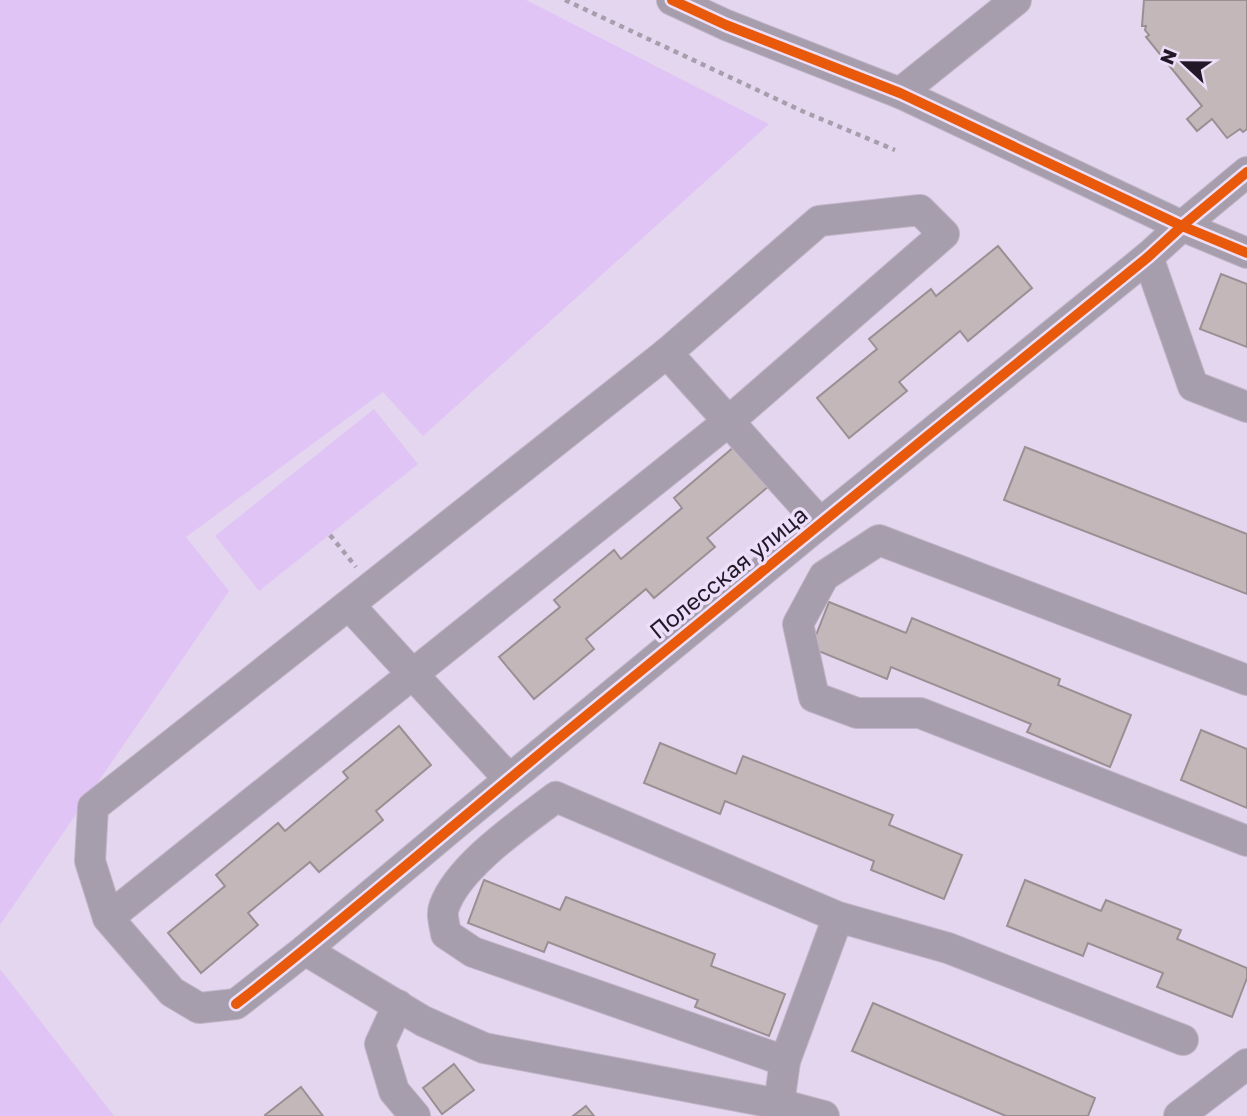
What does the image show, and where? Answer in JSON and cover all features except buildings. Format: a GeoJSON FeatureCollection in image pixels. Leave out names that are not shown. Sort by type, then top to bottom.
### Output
{"type":"FeatureCollection","features":[{"type":"Feature","properties":{"kind":"street"},"geometry":{"type":"LineString","coordinates":[[672,0],[726,25],[900,93],[1182,226],[1247,253]]}},
{"type":"Feature","properties":{"kind":"street"},"geometry":{"type":"LineString","coordinates":[[900,93],[1016,0]]}},
{"type":"Feature","properties":{"kind":"street","name":"Полесская улица"},"geometry":{"type":"LineString","coordinates":[[108,918],[172,992],[199,1008],[236,1004],[1149,257],[1247,173]]}},
{"type":"Feature","properties":{"kind":"street"},"geometry":{"type":"LineString","coordinates":[[920,210],[944,234],[729,421],[108,918],[90,862],[93,807],[667,353],[819,221],[920,210]]}},
{"type":"Feature","properties":{"kind":"street"},"geometry":{"type":"LineString","coordinates":[[1149,257],[1193,386],[1247,407]]}},
{"type":"Feature","properties":{"kind":"street"},"geometry":{"type":"LineString","coordinates":[[667,353],[821,523]]}},
{"type":"Feature","properties":{"kind":"street"},"geometry":{"type":"LineString","coordinates":[[1247,680],[879,540],[824,576],[798,624],[814,697],[857,713],[920,713],[1247,841]]}},
{"type":"Feature","properties":{"kind":"street"},"geometry":{"type":"LineString","coordinates":[[349,605],[509,779]]}},
{"type":"Feature","properties":{"kind":"street"},"geometry":{"type":"LineString","coordinates":[[785,1061],[473,952],[446,934],[442,910],[456,883],[491,848],[556,797],[838,917],[948,948],[1183,1040]]}},
{"type":"Feature","properties":{"kind":"street"},"geometry":{"type":"LineString","coordinates":[[779,1104],[785,1061],[838,917]]}},
{"type":"Feature","properties":{"kind":"street"},"geometry":{"type":"LineString","coordinates":[[305,950],[423,1021],[484,1048],[779,1104],[824,1116]]}},
{"type":"Feature","properties":{"kind":"street"},"geometry":{"type":"LineString","coordinates":[[398,1005],[380,1044],[394,1091],[415,1116]]}},
{"type":"Feature","properties":{"kind":"street"},"geometry":{"type":"LineString","coordinates":[[1179,1116],[1247,1064]]}},
{"type":"Feature","properties":{"kind":"path"},"geometry":{"type":"LineString","coordinates":[[565,0],[802,111],[895,150]]}},
{"type":"Feature","properties":{"kind":"path"},"geometry":{"type":"LineString","coordinates":[[330,535],[372,586]]}},
{"type":"Feature","properties":{"kind":"shaded area"},"geometry":{"type":"Polygon","coordinates":[[[0,0],[526,0],[769,124],[423,436],[383,392],[186,537],[229,591],[0,925],[0,0]]]}},
{"type":"Feature","properties":{"kind":"shaded area"},"geometry":{"type":"Polygon","coordinates":[[[374,409],[418,464],[259,591],[215,536],[374,409]]]}},
{"type":"Feature","properties":{"kind":"shaded area"},"geometry":{"type":"Polygon","coordinates":[[[0,969],[114,1116],[0,1116],[0,969]]]}},
{"type":"Feature","properties":{"kind":"cycle path"},"geometry":{"type":"LineString","coordinates":[[672,0],[726,25],[900,93],[1182,226],[1247,253]]}},
{"type":"Feature","properties":{"kind":"cycle path"},"geometry":{"type":"LineString","coordinates":[[236,1004],[1148,257],[1247,172]]}}]}
